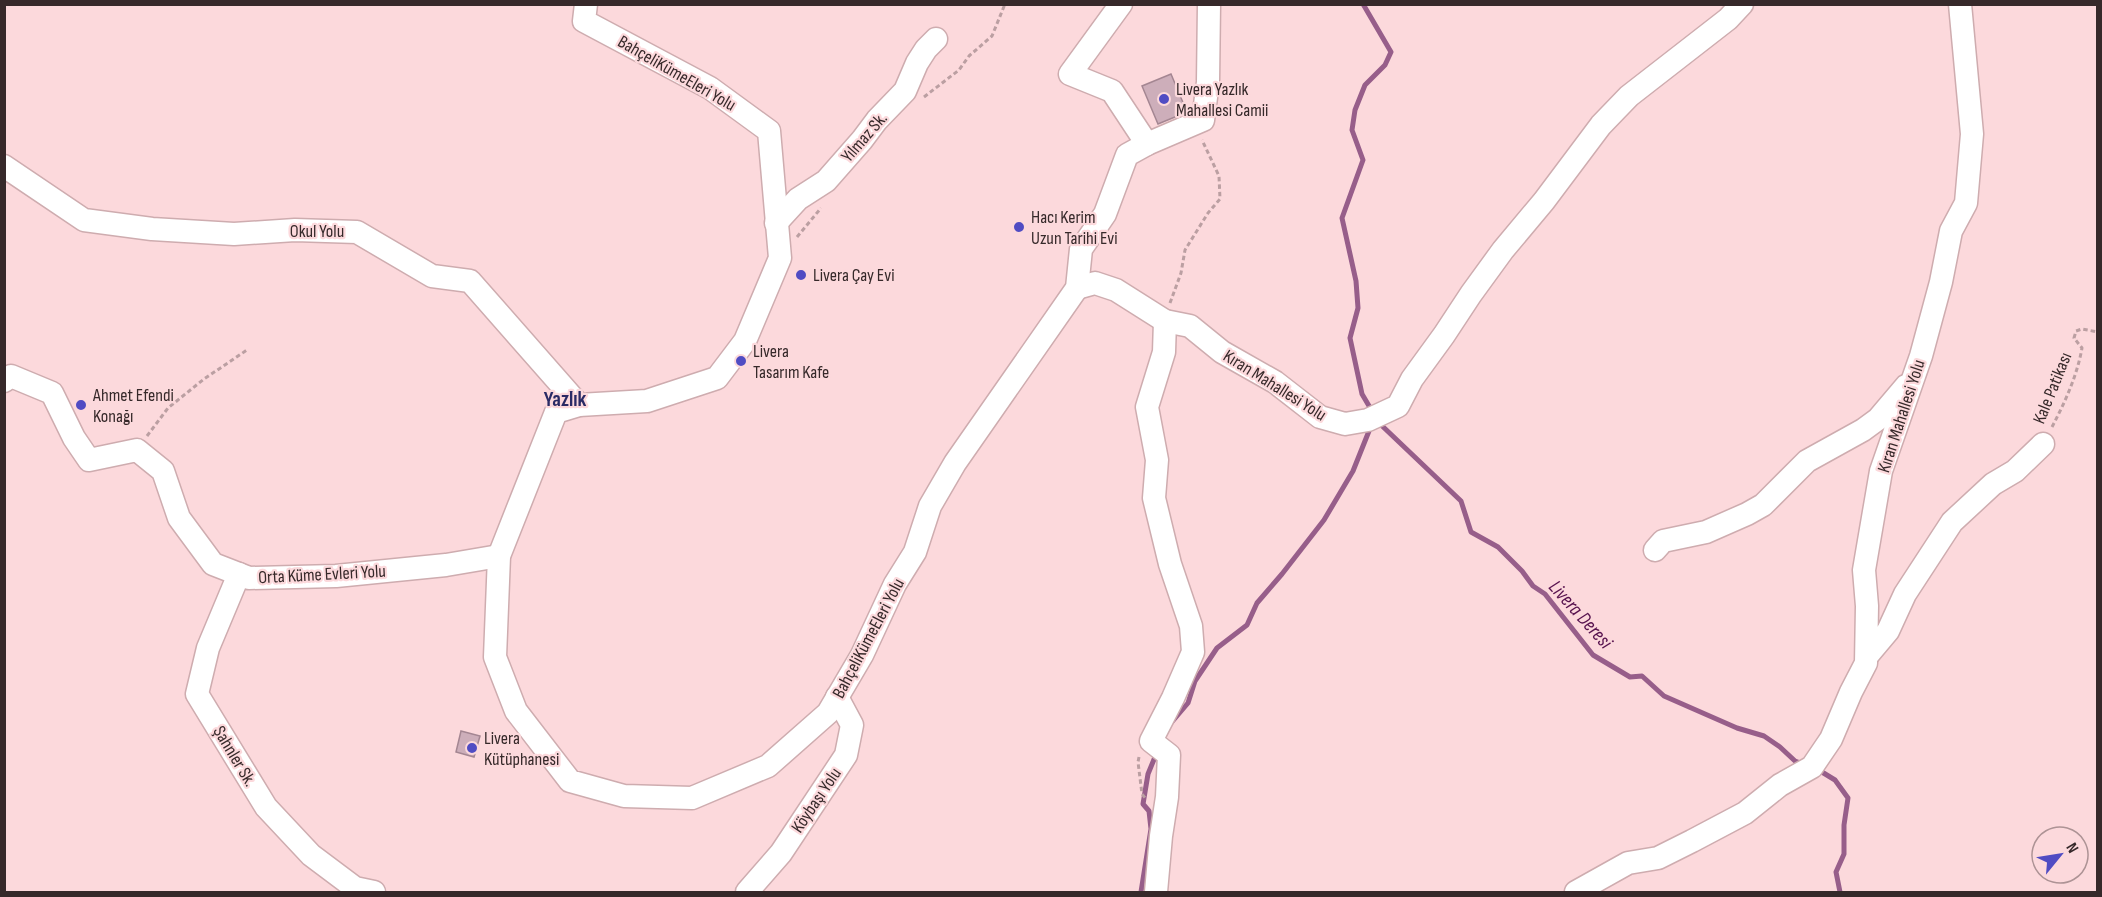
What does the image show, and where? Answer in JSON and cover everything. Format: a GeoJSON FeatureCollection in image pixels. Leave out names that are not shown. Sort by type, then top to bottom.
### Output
{"type":"FeatureCollection","features":[{"type":"Feature","properties":{"kind":"street","name":"BahçeliKümeEleri Yolu"},"geometry":{"type":"LineString","coordinates":[[586,4],[584,21],[710,88],[770,131],[780,258],[744,341],[717,378],[647,401],[579,405],[556,412],[499,556],[495,657],[516,711],[570,781],[624,796],[692,798],[768,766],[828,713],[862,655],[895,584],[915,552],[930,506],[955,463],[1077,288],[1081,249],[1105,214],[1128,155],[1146,144],[1203,120],[1208,82],[1209,4]]}},
{"type":"Feature","properties":{"kind":"street"},"geometry":{"type":"LineString","coordinates":[[1121,4],[1070,74],[1112,91],[1146,144]]}},
{"type":"Feature","properties":{"kind":"street","name":"Kıran Mahallesi Yolu"},"geometry":{"type":"LineString","coordinates":[[1077,288],[1095,283],[1116,290],[1165,321],[1190,326],[1222,352],[1275,382],[1320,417],[1345,424],[1368,420],[1398,406],[1412,379],[1483,276],[1544,201],[1601,125],[1629,96],[1728,19],[1742,4]]}},
{"type":"Feature","properties":{"kind":"street","name":"Kıran Mahallesi Yolu"},"geometry":{"type":"LineString","coordinates":[[1576,892],[1628,863],[1658,858],[1710,832],[1745,813],[1780,785],[1812,767],[1831,739],[1866,663],[1868,606],[1864,570],[1881,471],[1913,378],[1941,282],[1951,231],[1966,203],[1972,134],[1960,4]]}},
{"type":"Feature","properties":{"kind":"street","name":"Yılmaz Sk."},"geometry":{"type":"LineString","coordinates":[[776,223],[798,199],[826,181],[877,120],[905,91],[917,63],[936,39]]}},
{"type":"Feature","properties":{"kind":"street","name":"Okul Yolu"},"geometry":{"type":"LineString","coordinates":[[4,166],[84,220],[152,229],[234,234],[295,230],[357,232],[432,276],[470,280],[579,405]]}},
{"type":"Feature","properties":{"kind":"street"},"geometry":{"type":"LineString","coordinates":[[1156,892],[1167,797],[1169,755],[1151,741],[1193,652],[1191,626],[1170,564],[1154,498],[1157,460],[1146,407],[1164,352],[1165,321]]}},
{"type":"Feature","properties":{"kind":"street"},"geometry":{"type":"LineString","coordinates":[[4,381],[10,376],[52,393],[74,438],[89,460],[137,450]]}},
{"type":"Feature","properties":{"kind":"street"},"geometry":{"type":"LineString","coordinates":[[1655,550],[1663,541],[1706,532],[1763,505],[1807,461],[1863,430],[1878,419],[1894,397],[1913,378]]}},
{"type":"Feature","properties":{"kind":"street"},"geometry":{"type":"LineString","coordinates":[[1867,656],[1888,631],[1905,594],[1953,522],[1992,484],[2015,471],[2043,444]]}},
{"type":"Feature","properties":{"kind":"street","name":"Orta Küme Evleri Yolu"},"geometry":{"type":"LineString","coordinates":[[137,450],[163,471],[179,518],[213,564],[249,578],[336,576],[446,565],[499,556]]}},
{"type":"Feature","properties":{"kind":"street","name":"Şahnler Sk."},"geometry":{"type":"LineString","coordinates":[[239,574],[208,648],[198,694],[266,807],[311,855],[355,888],[374,892]]}},
{"type":"Feature","properties":{"kind":"street","name":"Köybaşı Yolu"},"geometry":{"type":"LineString","coordinates":[[747,892],[781,853],[846,755],[852,725],[837,697]]}},
{"type":"Feature","properties":{"kind":"path","name":"Kale Patikası"},"geometry":{"type":"LineString","coordinates":[[2043,444],[2061,411],[2079,363],[2082,348],[2074,338],[2076,331],[2082,329],[2097,332]]}},
{"type":"Feature","properties":{"kind":"path"},"geometry":{"type":"LineString","coordinates":[[137,450],[168,408],[204,379],[247,350]]}},
{"type":"Feature","properties":{"kind":"building","name":"Livera Yazlık Mahallesi Camii"},"geometry":{"type":"Polygon","coordinates":[[[1171,74],[1187,112],[1158,124],[1142,86],[1171,74]]]}},
{"type":"Feature","properties":{"kind":"building","name":"Livera Kütüphanesi"},"geometry":{"type":"Polygon","coordinates":[[[461,731],[480,736],[474,757],[456,752],[461,731]]]}},
{"type":"Feature","properties":{"kind":"waterway","name":"Livera Deresi"},"geometry":{"type":"LineString","coordinates":[[1363,4],[1391,52],[1385,65],[1365,85],[1355,110],[1352,130],[1363,160],[1342,218],[1356,281],[1358,308],[1350,338],[1362,394],[1372,411]]}},
{"type":"Feature","properties":{"kind":"waterway","name":"Livera Deresi"},"geometry":{"type":"LineString","coordinates":[[1378,422],[1461,501],[1471,532],[1498,547],[1522,571],[1533,586],[1545,594],[1593,655],[1630,677],[1642,676],[1664,696],[1737,728],[1764,736],[1795,761],[1803,764]]}},
{"type":"Feature","properties":{"kind":"waterway","name":"Livera Deresi"},"geometry":{"type":"LineString","coordinates":[[1171,723],[1188,703],[1195,681],[1217,648],[1247,625],[1257,603],[1324,520],[1353,471],[1371,426]]}},
{"type":"Feature","properties":{"kind":"waterway","name":"Livera Deresi"},"geometry":{"type":"LineString","coordinates":[[1141,892],[1151,829],[1149,811],[1143,804],[1148,774],[1157,752]]}},
{"type":"Feature","properties":{"kind":"waterway","name":"Livera Deresi"},"geometry":{"type":"LineString","coordinates":[[1817,769],[1835,780],[1848,798],[1844,825],[1844,854],[1836,872],[1840,892]]}},
{"type":"Feature","properties":{"kind":"place","name":"Livera Yazlık Mahallesi Camii"},"geometry":{"type":"Point","coordinates":[1164,99]}},
{"type":"Feature","properties":{"kind":"place","name":"Hacı Kerim Uzun Tarihi Evi"},"geometry":{"type":"Point","coordinates":[1019,227]}},
{"type":"Feature","properties":{"kind":"place","name":"Livera Çay Evi"},"geometry":{"type":"Point","coordinates":[801,275]}},
{"type":"Feature","properties":{"kind":"place","name":"Livera Tasarım Kafe"},"geometry":{"type":"Point","coordinates":[741,361]}},
{"type":"Feature","properties":{"kind":"place","name":"Ahmet Efendi Konağı"},"geometry":{"type":"Point","coordinates":[81,405]}},
{"type":"Feature","properties":{"kind":"place","name":"Livera Kütüphanesi"},"geometry":{"type":"Point","coordinates":[472,748]}},
{"type":"Feature","properties":{"kind":"district","name":"Yazlık"},"geometry":{"type":"Point","coordinates":[565,399]}}]}
